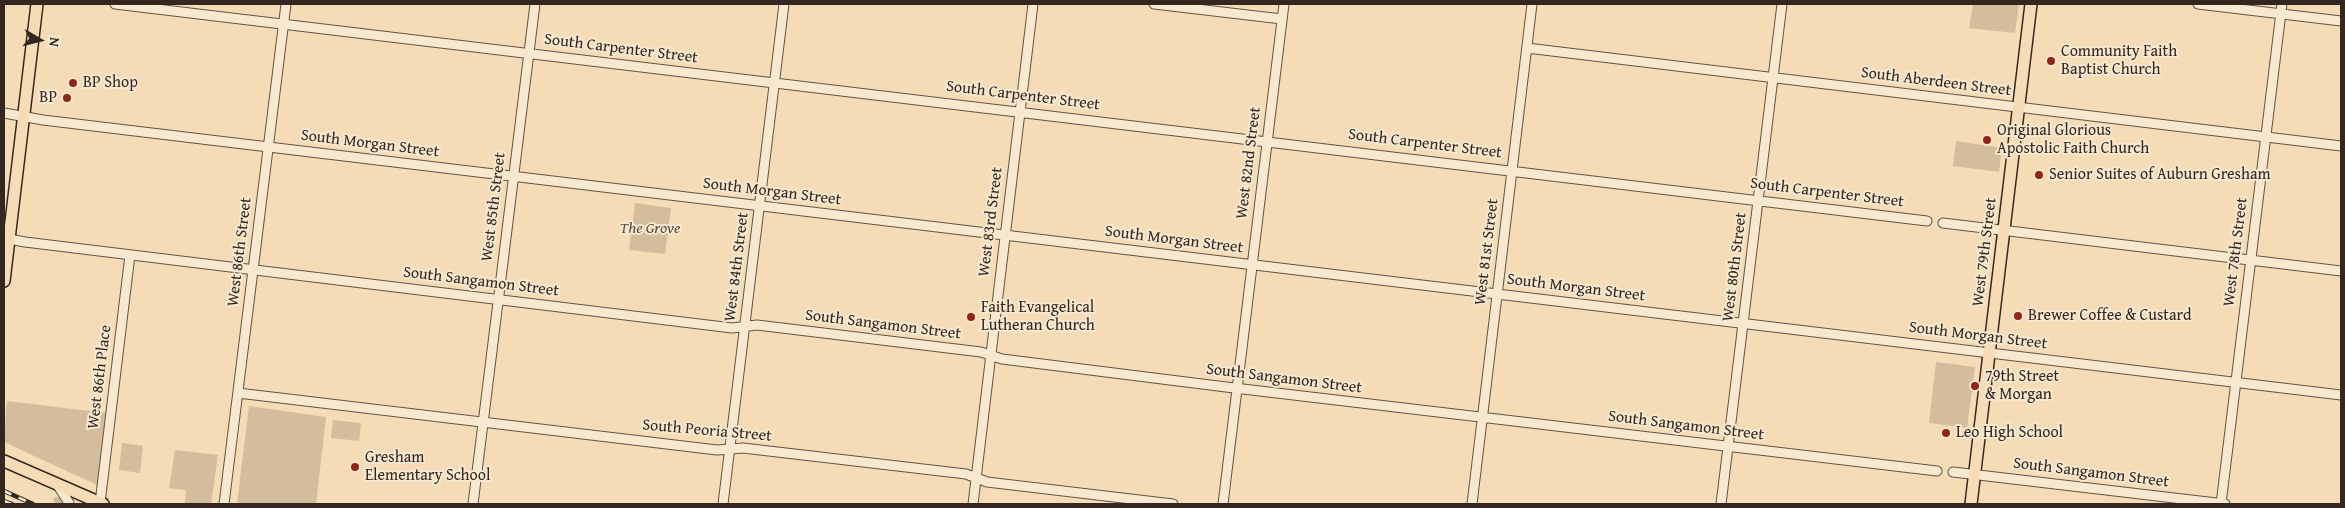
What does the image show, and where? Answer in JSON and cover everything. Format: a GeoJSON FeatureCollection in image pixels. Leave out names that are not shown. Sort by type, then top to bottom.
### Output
{"type":"FeatureCollection","features":[{"type":"Feature","properties":{"kind":"main road"},"geometry":{"type":"LineString","coordinates":[[4,281],[6,238],[37,4]]}},
{"type":"Feature","properties":{"kind":"main road","name":"West 79th Street"},"geometry":{"type":"LineString","coordinates":[[1971,504],[2031,4]]}},
{"type":"Feature","properties":{"kind":"main road"},"geometry":{"type":"LineString","coordinates":[[4,461],[102,504]]}},
{"type":"Feature","properties":{"kind":"street","name":"South Carpenter Street"},"geometry":{"type":"LineString","coordinates":[[115,4],[1758,199],[1927,221]]}},
{"type":"Feature","properties":{"kind":"street","name":"West 86th Street"},"geometry":{"type":"LineString","coordinates":[[224,504],[286,4]]}},
{"type":"Feature","properties":{"kind":"street","name":"West 85th Street"},"geometry":{"type":"LineString","coordinates":[[473,504],[535,4]]}},
{"type":"Feature","properties":{"kind":"street","name":"West 84th Street"},"geometry":{"type":"LineString","coordinates":[[723,504],[784,4]]}},
{"type":"Feature","properties":{"kind":"street","name":"West 83rd Street"},"geometry":{"type":"LineString","coordinates":[[973,504],[1033,4]]}},
{"type":"Feature","properties":{"kind":"street"},"geometry":{"type":"LineString","coordinates":[[1154,4],[1282,19]]}},
{"type":"Feature","properties":{"kind":"street","name":"West 82nd Street"},"geometry":{"type":"LineString","coordinates":[[1223,504],[1284,4]]}},
{"type":"Feature","properties":{"kind":"street","name":"West 81st Street"},"geometry":{"type":"LineString","coordinates":[[1472,504],[1532,4]]}},
{"type":"Feature","properties":{"kind":"street","name":"West 80th Street"},"geometry":{"type":"LineString","coordinates":[[1721,504],[1782,4]]}},
{"type":"Feature","properties":{"kind":"street"},"geometry":{"type":"LineString","coordinates":[[2198,4],[2341,21]]}},
{"type":"Feature","properties":{"kind":"street","name":"West 78th Street"},"geometry":{"type":"LineString","coordinates":[[2221,504],[2282,4]]}},
{"type":"Feature","properties":{"kind":"street","name":"South Aberdeen Street"},"geometry":{"type":"LineString","coordinates":[[1527,48],[2341,146]]}},
{"type":"Feature","properties":{"kind":"street","name":"South Morgan Street"},"geometry":{"type":"LineString","coordinates":[[4,113],[268,147],[2341,395]]}},
{"type":"Feature","properties":{"kind":"street"},"geometry":{"type":"LineString","coordinates":[[1943,223],[2341,271]]}},
{"type":"Feature","properties":{"kind":"street","name":"South Sangamon Street"},"geometry":{"type":"LineString","coordinates":[[6,238],[130,255],[732,328],[758,325],[777,327],[981,352],[1002,359],[1937,471]]}},
{"type":"Feature","properties":{"kind":"street","name":"West 86th Place"},"geometry":{"type":"LineString","coordinates":[[102,504],[130,255]]}},
{"type":"Feature","properties":{"kind":"street","name":"South Peoria Street"},"geometry":{"type":"LineString","coordinates":[[238,393],[717,450],[743,448],[956,472],[987,482],[1173,504]]}},
{"type":"Feature","properties":{"kind":"street","name":"South Sangamon Street"},"geometry":{"type":"LineString","coordinates":[[1953,472],[2225,504]]}},
{"type":"Feature","properties":{"kind":"street"},"geometry":{"type":"LineString","coordinates":[[57,484],[57,497]]}},
{"type":"Feature","properties":{"kind":"street"},"geometry":{"type":"LineString","coordinates":[[57,484],[69,503]]}},
{"type":"Feature","properties":{"kind":"green space"},"geometry":{"type":"Polygon","coordinates":[[[1973,4],[2019,4],[2015,33],[1969,28],[1973,4]]]}},
{"type":"Feature","properties":{"kind":"green space"},"geometry":{"type":"Polygon","coordinates":[[[1956,141],[2002,148],[1999,172],[1953,166],[1956,141]]]}},
{"type":"Feature","properties":{"kind":"green space","name":"The Grove"},"geometry":{"type":"Polygon","coordinates":[[[635,203],[671,208],[665,254],[629,250],[635,203]]]}},
{"type":"Feature","properties":{"kind":"green space"},"geometry":{"type":"Polygon","coordinates":[[[1936,362],[1975,367],[1967,428],[1929,423],[1936,362]]]}},
{"type":"Feature","properties":{"kind":"green space"},"geometry":{"type":"Polygon","coordinates":[[[7,401],[106,413],[97,485],[4,442],[7,401]]]}},
{"type":"Feature","properties":{"kind":"green space"},"geometry":{"type":"Polygon","coordinates":[[[249,406],[326,417],[316,504],[237,504],[249,406]]]}},
{"type":"Feature","properties":{"kind":"green space"},"geometry":{"type":"Polygon","coordinates":[[[333,420],[361,423],[359,441],[331,438],[333,420]]]}},
{"type":"Feature","properties":{"kind":"green space"},"geometry":{"type":"Polygon","coordinates":[[[122,443],[143,446],[140,473],[119,470],[122,443]]]}},
{"type":"Feature","properties":{"kind":"green space"},"geometry":{"type":"Polygon","coordinates":[[[175,450],[218,455],[211,504],[185,504],[186,490],[169,488],[175,450]]]}},
{"type":"Feature","properties":{"kind":"tunnel"},"geometry":{"type":"LineString","coordinates":[[57,497],[60,504]]}},
{"type":"Feature","properties":{"kind":"railway"},"geometry":{"type":"LineString","coordinates":[[4,491],[33,504]]}},
{"type":"Feature","properties":{"kind":"railway"},"geometry":{"type":"LineString","coordinates":[[4,501],[12,504]]}},
{"type":"Feature","properties":{"kind":"place","name":"Community Faith Baptist Church"},"geometry":{"type":"Point","coordinates":[2051,61]}},
{"type":"Feature","properties":{"kind":"place","name":"BP Shop"},"geometry":{"type":"Point","coordinates":[73,83]}},
{"type":"Feature","properties":{"kind":"place","name":"BP"},"geometry":{"type":"Point","coordinates":[67,98]}},
{"type":"Feature","properties":{"kind":"place","name":"Original Glorious Apostolic Faith Church"},"geometry":{"type":"Point","coordinates":[1987,140]}},
{"type":"Feature","properties":{"kind":"place","name":"Senior Suites of Auburn Gresham"},"geometry":{"type":"Point","coordinates":[2039,175]}},
{"type":"Feature","properties":{"kind":"place","name":"Brewer Coffee & Custard"},"geometry":{"type":"Point","coordinates":[2018,316]}},
{"type":"Feature","properties":{"kind":"place","name":"Faith Evangelical Lutheran Church"},"geometry":{"type":"Point","coordinates":[971,317]}},
{"type":"Feature","properties":{"kind":"place","name":"79th Street & Morgan"},"geometry":{"type":"Point","coordinates":[1975,386]}},
{"type":"Feature","properties":{"kind":"place","name":"Leo High School"},"geometry":{"type":"Point","coordinates":[1946,433]}},
{"type":"Feature","properties":{"kind":"place","name":"Gresham Elementary School"},"geometry":{"type":"Point","coordinates":[355,467]}}]}
